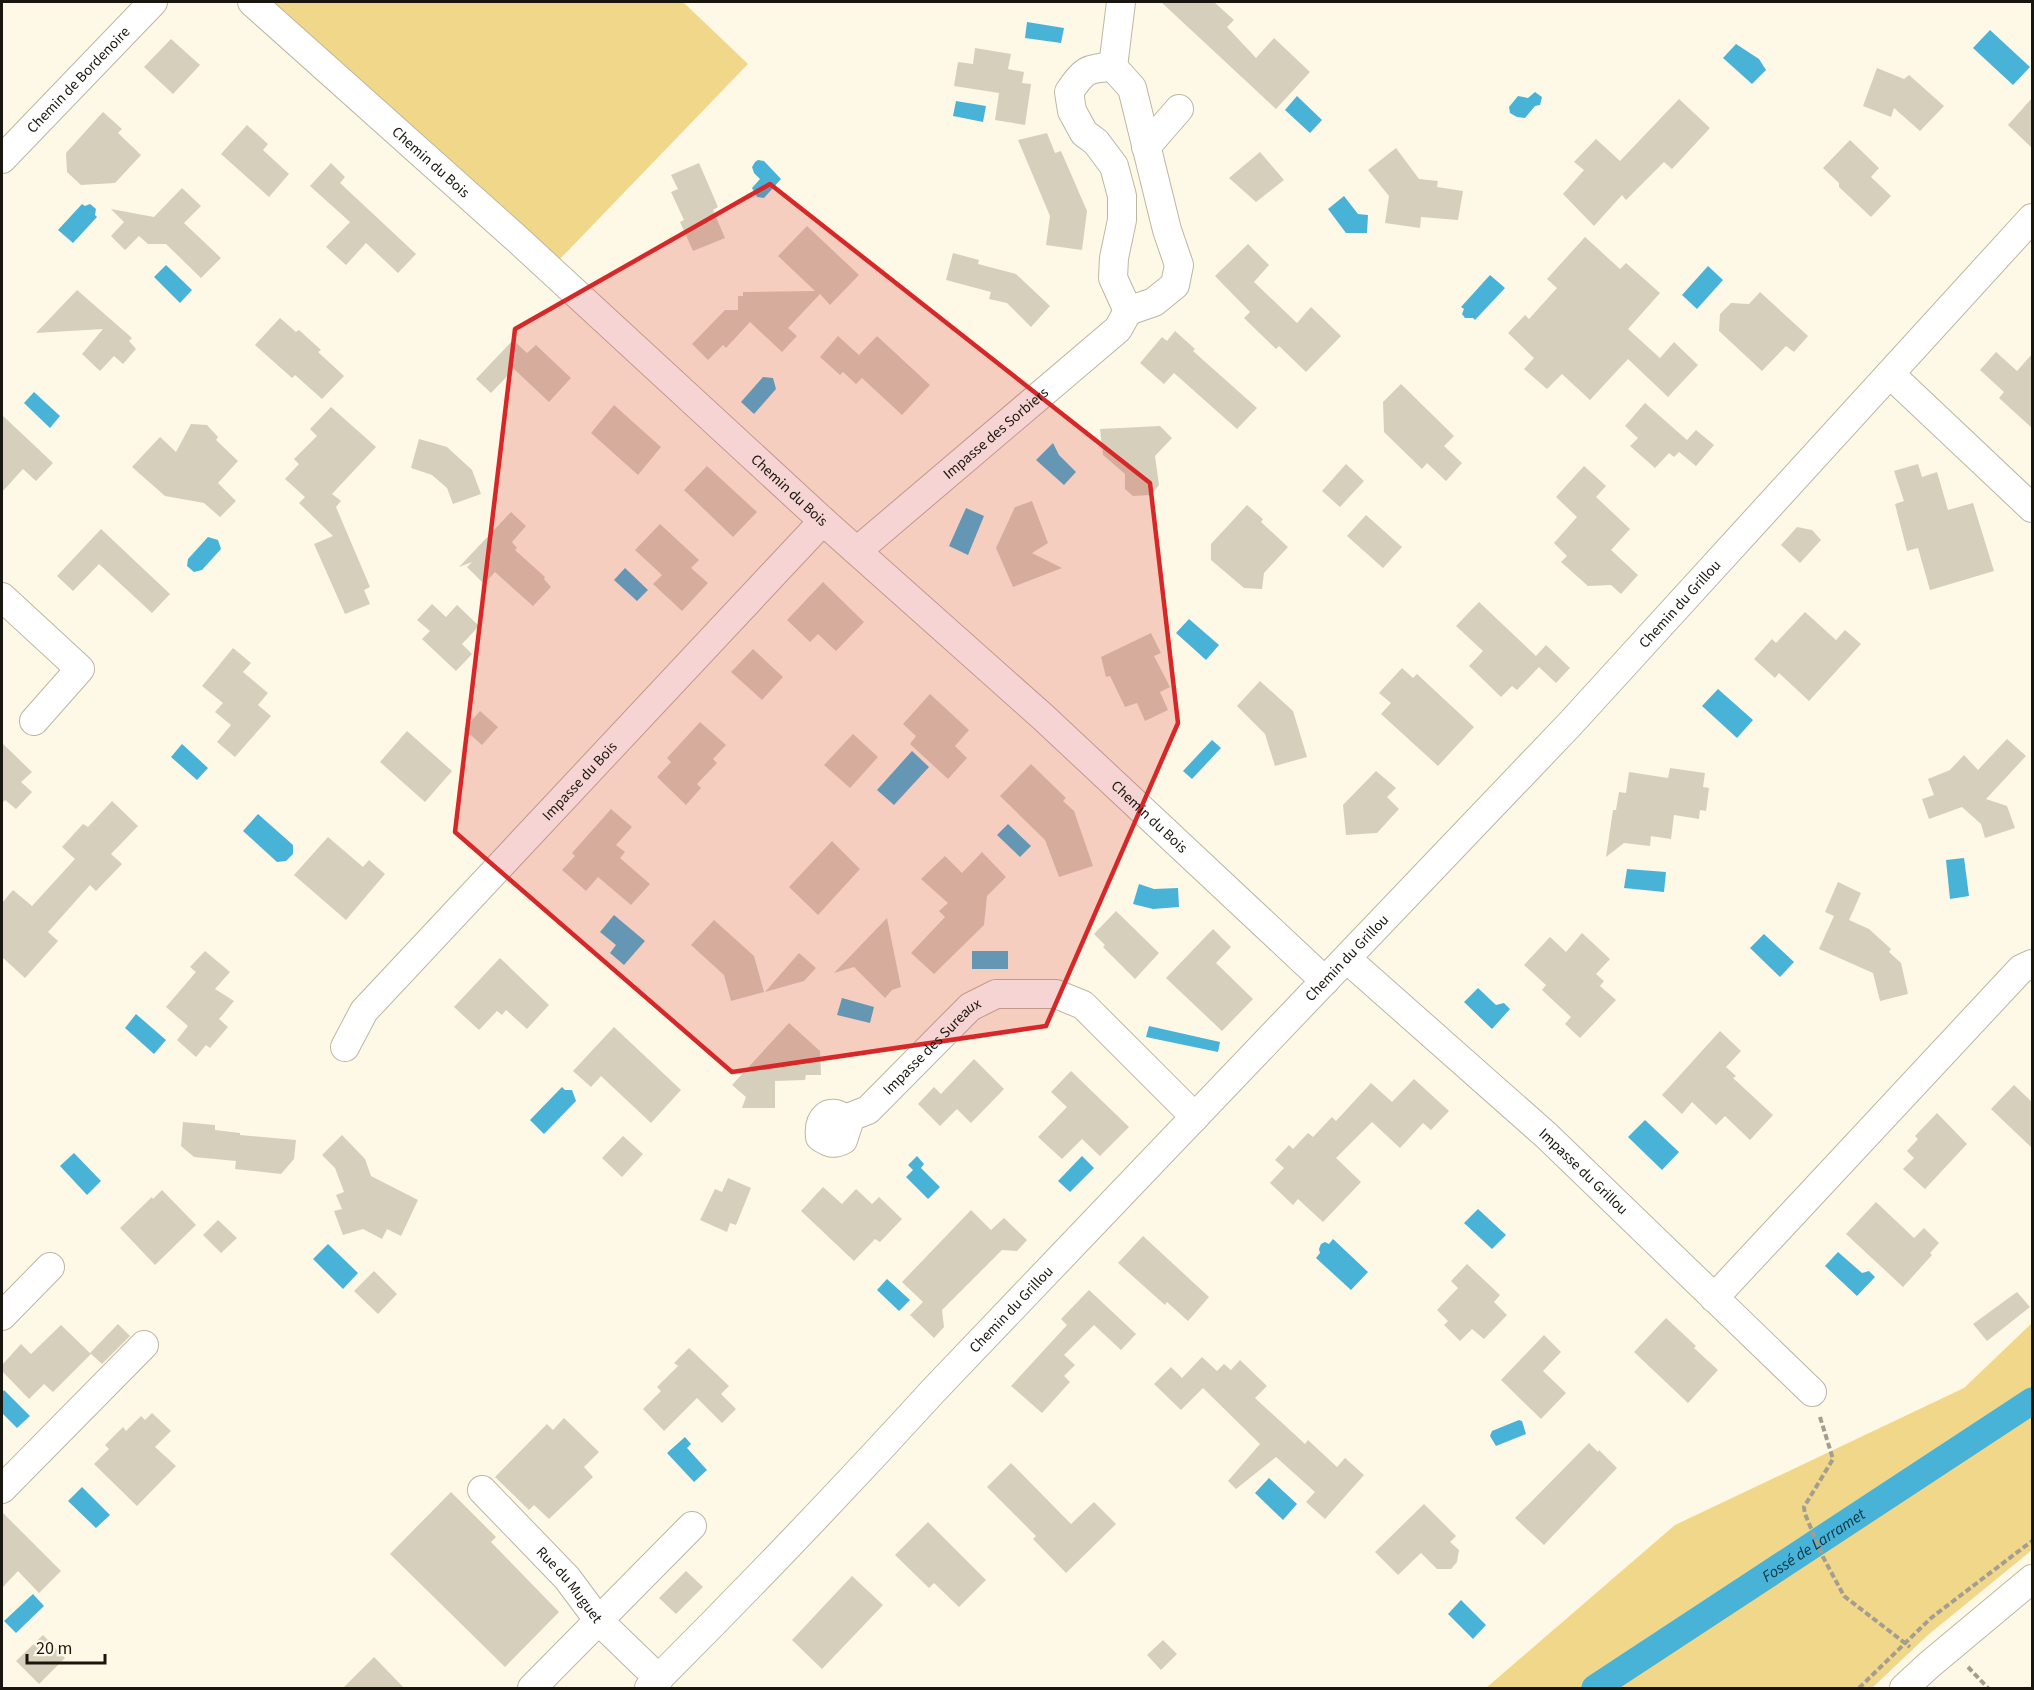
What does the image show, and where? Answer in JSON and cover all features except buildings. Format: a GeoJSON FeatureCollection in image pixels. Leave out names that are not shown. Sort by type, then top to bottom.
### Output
{"type":"FeatureCollection","features":[{"type":"Feature","properties":{"kind":"street","name":"Chemin de Bordenoire"},"geometry":{"type":"LineString","coordinates":[[2,159],[153,2]]}},
{"type":"Feature","properties":{"kind":"street","name":"Chemin du Bois"},"geometry":{"type":"LineString","coordinates":[[252,2],[516,237],[824,521],[1043,717],[1325,981]]}},
{"type":"Feature","properties":{"kind":"street"},"geometry":{"type":"LineString","coordinates":[[1113,67],[1092,68],[1079,78],[1070,92],[1072,111],[1084,133],[1096,142],[1114,166],[1122,196],[1122,220],[1114,258],[1113,278],[1128,311],[1154,302],[1175,285],[1179,265],[1167,230],[1132,88],[1113,67],[1120,2]]}},
{"type":"Feature","properties":{"kind":"street"},"geometry":{"type":"LineString","coordinates":[[1146,147],[1179,109]]}},
{"type":"Feature","properties":{"kind":"street","name":"Chemin du Grillou"},"geometry":{"type":"LineString","coordinates":[[654,1684],[736,1601],[855,1476],[933,1389],[1570,724],[2032,218]]}},
{"type":"Feature","properties":{"kind":"street","name":"Impasse des Sorbiers"},"geometry":{"type":"LineString","coordinates":[[857,551],[1118,329],[1128,311]]}},
{"type":"Feature","properties":{"kind":"street"},"geometry":{"type":"LineString","coordinates":[[1890,374],[2032,508]]}},
{"type":"Feature","properties":{"kind":"street","name":"Impasse du Bois"},"geometry":{"type":"LineString","coordinates":[[345,1047],[364,1011],[824,521]]}},
{"type":"Feature","properties":{"kind":"street"},"geometry":{"type":"LineString","coordinates":[[2,597],[80,669],[34,721]]}},
{"type":"Feature","properties":{"kind":"street","name":"Impasse du Grillou"},"geometry":{"type":"LineString","coordinates":[[1347,958],[1547,1136],[1812,1392]]}},
{"type":"Feature","properties":{"kind":"street"},"geometry":{"type":"LineString","coordinates":[[1714,1298],[2022,969],[2032,964]]}},
{"type":"Feature","properties":{"kind":"street","name":"Impasse des Sureaux"},"geometry":{"type":"LineString","coordinates":[[845,1119],[868,1110],[970,1007],[996,994],[1056,994],[1083,1005],[1195,1117]]}},
{"type":"Feature","properties":{"kind":"street"},"geometry":{"type":"LineString","coordinates":[[2,1316],[50,1268]]}},
{"type":"Feature","properties":{"kind":"street"},"geometry":{"type":"LineString","coordinates":[[2,1489],[144,1345]]}},
{"type":"Feature","properties":{"kind":"street","name":"Rue du Muguet"},"geometry":{"type":"LineString","coordinates":[[482,1490],[567,1578],[599,1621],[654,1684]]}},
{"type":"Feature","properties":{"kind":"street"},"geometry":{"type":"LineString","coordinates":[[532,1689],[692,1526]]}},
{"type":"Feature","properties":{"kind":"street"},"geometry":{"type":"LineString","coordinates":[[1904,1689],[1929,1665],[2032,1579]]}},
{"type":"Feature","properties":{"kind":"path"},"geometry":{"type":"LineString","coordinates":[[1812,1392],[1833,1459],[1804,1507],[1805,1514],[1823,1557],[1844,1596],[1917,1653]]}},
{"type":"Feature","properties":{"kind":"path"},"geometry":{"type":"LineString","coordinates":[[1859,1689],[1931,1618],[2032,1541]]}},
{"type":"Feature","properties":{"kind":"path"},"geometry":{"type":"LineString","coordinates":[[1961,1660],[1988,1689]]}},
{"type":"Feature","properties":{"kind":"highlighted area"},"geometry":{"type":"Polygon","coordinates":[[[770,184],[1150,483],[1178,723],[1046,1026],[732,1072],[455,832],[515,329],[770,184]]]}},
{"type":"Feature","properties":{"kind":"shaded area"},"geometry":{"type":"Polygon","coordinates":[[[263,2],[683,2],[748,64],[559,260],[263,2]]]}},
{"type":"Feature","properties":{"kind":"shaded area"},"geometry":{"type":"Polygon","coordinates":[[[2032,1323],[2032,1550],[1928,1635],[1872,1688],[1486,1688],[1675,1525],[1964,1388],[2032,1323]]]}},
{"type":"Feature","properties":{"kind":"water"},"geometry":{"type":"Polygon","coordinates":[[[1027,22],[1064,28],[1061,43],[1025,38],[1027,22]]]}},
{"type":"Feature","properties":{"kind":"water"},"geometry":{"type":"Polygon","coordinates":[[[1990,30],[2030,67],[2013,85],[1973,48],[1990,30]]]}},
{"type":"Feature","properties":{"kind":"water"},"geometry":{"type":"Polygon","coordinates":[[[1736,44],[1759,59],[1766,70],[1752,84],[1723,58],[1736,44]]]}},
{"type":"Feature","properties":{"kind":"water"},"geometry":{"type":"Polygon","coordinates":[[[1535,92],[1542,97],[1540,105],[1535,106],[1525,118],[1510,113],[1509,107],[1518,96],[1528,98],[1535,92]]]}},
{"type":"Feature","properties":{"kind":"water"},"geometry":{"type":"Polygon","coordinates":[[[1297,96],[1322,120],[1310,133],[1285,110],[1297,96]]]}},
{"type":"Feature","properties":{"kind":"water"},"geometry":{"type":"Polygon","coordinates":[[[956,101],[986,106],[983,122],[953,116],[956,101]]]}},
{"type":"Feature","properties":{"kind":"water"},"geometry":{"type":"Polygon","coordinates":[[[758,160],[764,161],[781,179],[764,198],[757,197],[752,188],[760,179],[752,167],[758,160]]]}},
{"type":"Feature","properties":{"kind":"water"},"geometry":{"type":"Polygon","coordinates":[[[1344,196],[1358,214],[1368,215],[1367,233],[1346,233],[1328,209],[1344,196]]]}},
{"type":"Feature","properties":{"kind":"water"},"geometry":{"type":"Polygon","coordinates":[[[82,204],[85,206],[90,204],[96,209],[97,217],[73,243],[58,230],[82,204]]]}},
{"type":"Feature","properties":{"kind":"water"},"geometry":{"type":"Polygon","coordinates":[[[166,265],[192,290],[180,303],[154,277],[166,265]]]}},
{"type":"Feature","properties":{"kind":"water"},"geometry":{"type":"Polygon","coordinates":[[[1708,266],[1723,280],[1697,309],[1682,295],[1708,266]]]}},
{"type":"Feature","properties":{"kind":"water"},"geometry":{"type":"Polygon","coordinates":[[[1490,275],[1505,288],[1475,320],[1465,318],[1462,314],[1464,309],[1461,307],[1490,275]]]}},
{"type":"Feature","properties":{"kind":"water"},"geometry":{"type":"Polygon","coordinates":[[[763,377],[773,378],[776,389],[754,414],[741,402],[763,377]]]}},
{"type":"Feature","properties":{"kind":"water"},"geometry":{"type":"Polygon","coordinates":[[[34,392],[60,416],[50,428],[24,403],[34,392]]]}},
{"type":"Feature","properties":{"kind":"water"},"geometry":{"type":"Polygon","coordinates":[[[1053,443],[1059,455],[1076,472],[1064,485],[1036,460],[1053,443]]]}},
{"type":"Feature","properties":{"kind":"water"},"geometry":{"type":"Polygon","coordinates":[[[966,508],[984,516],[968,555],[949,546],[966,508]]]}},
{"type":"Feature","properties":{"kind":"water"},"geometry":{"type":"Polygon","coordinates":[[[208,537],[218,540],[221,549],[202,570],[194,572],[187,566],[188,559],[208,537]]]}},
{"type":"Feature","properties":{"kind":"water"},"geometry":{"type":"Polygon","coordinates":[[[625,568],[648,590],[637,601],[614,580],[625,568]]]}},
{"type":"Feature","properties":{"kind":"water"},"geometry":{"type":"Polygon","coordinates":[[[1189,619],[1219,645],[1206,660],[1176,633],[1189,619]]]}},
{"type":"Feature","properties":{"kind":"water"},"geometry":{"type":"Polygon","coordinates":[[[1718,689],[1753,720],[1737,738],[1702,706],[1718,689]]]}},
{"type":"Feature","properties":{"kind":"water"},"geometry":{"type":"Polygon","coordinates":[[[1212,740],[1221,748],[1192,779],[1183,771],[1212,740]]]}},
{"type":"Feature","properties":{"kind":"water"},"geometry":{"type":"Polygon","coordinates":[[[182,744],[208,768],[197,780],[171,757],[182,744]]]}},
{"type":"Feature","properties":{"kind":"water"},"geometry":{"type":"Polygon","coordinates":[[[912,751],[929,767],[894,805],[877,790],[912,751]]]}},
{"type":"Feature","properties":{"kind":"water"},"geometry":{"type":"Polygon","coordinates":[[[258,814],[293,845],[293,854],[286,861],[277,862],[243,831],[258,814]]]}},
{"type":"Feature","properties":{"kind":"water"},"geometry":{"type":"Polygon","coordinates":[[[1008,824],[1031,846],[1020,857],[997,835],[1008,824]]]}},
{"type":"Feature","properties":{"kind":"water"},"geometry":{"type":"Polygon","coordinates":[[[1964,858],[1969,896],[1950,899],[1946,860],[1964,858]]]}},
{"type":"Feature","properties":{"kind":"water"},"geometry":{"type":"Polygon","coordinates":[[[1627,869],[1666,872],[1664,892],[1624,888],[1627,869]]]}},
{"type":"Feature","properties":{"kind":"water"},"geometry":{"type":"Polygon","coordinates":[[[1139,884],[1154,889],[1178,888],[1179,907],[1153,909],[1133,904],[1139,884]]]}},
{"type":"Feature","properties":{"kind":"water"},"geometry":{"type":"Polygon","coordinates":[[[614,915],[645,941],[624,965],[610,953],[616,945],[600,932],[614,915]]]}},
{"type":"Feature","properties":{"kind":"water"},"geometry":{"type":"Polygon","coordinates":[[[1764,934],[1794,962],[1780,977],[1750,948],[1764,934]]]}},
{"type":"Feature","properties":{"kind":"water"},"geometry":{"type":"Polygon","coordinates":[[[972,951],[1008,951],[1008,969],[972,969],[972,951]]]}},
{"type":"Feature","properties":{"kind":"water"},"geometry":{"type":"Polygon","coordinates":[[[1478,988],[1496,1005],[1504,1003],[1510,1009],[1492,1029],[1464,1002],[1478,988]]]}},
{"type":"Feature","properties":{"kind":"water"},"geometry":{"type":"Polygon","coordinates":[[[842,998],[874,1007],[870,1023],[837,1015],[842,998]]]}},
{"type":"Feature","properties":{"kind":"water"},"geometry":{"type":"Polygon","coordinates":[[[136,1014],[166,1040],[154,1054],[125,1028],[136,1014]]]}},
{"type":"Feature","properties":{"kind":"water"},"geometry":{"type":"Polygon","coordinates":[[[1149,1026],[1220,1042],[1218,1052],[1146,1037],[1149,1026]]]}},
{"type":"Feature","properties":{"kind":"water"},"geometry":{"type":"Polygon","coordinates":[[[562,1087],[565,1090],[572,1090],[576,1101],[544,1134],[530,1120],[562,1087]]]}},
{"type":"Feature","properties":{"kind":"water"},"geometry":{"type":"Polygon","coordinates":[[[1645,1120],[1679,1152],[1662,1170],[1628,1137],[1645,1120]]]}},
{"type":"Feature","properties":{"kind":"water"},"geometry":{"type":"Polygon","coordinates":[[[74,1153],[101,1181],[87,1195],[60,1166],[74,1153]]]}},
{"type":"Feature","properties":{"kind":"water"},"geometry":{"type":"Polygon","coordinates":[[[917,1156],[924,1164],[921,1168],[940,1187],[928,1199],[906,1177],[913,1170],[908,1165],[917,1156]]]}},
{"type":"Feature","properties":{"kind":"water"},"geometry":{"type":"Polygon","coordinates":[[[1082,1156],[1094,1168],[1070,1192],[1058,1181],[1082,1156]]]}},
{"type":"Feature","properties":{"kind":"water"},"geometry":{"type":"Polygon","coordinates":[[[1478,1209],[1506,1235],[1492,1249],[1464,1223],[1478,1209]]]}},
{"type":"Feature","properties":{"kind":"water"},"geometry":{"type":"Polygon","coordinates":[[[1333,1239],[1368,1272],[1351,1290],[1316,1258],[1320,1253],[1321,1244],[1325,1242],[1329,1244],[1333,1239]]]}},
{"type":"Feature","properties":{"kind":"water"},"geometry":{"type":"Polygon","coordinates":[[[328,1244],[358,1273],[343,1289],[313,1259],[328,1244]]]}},
{"type":"Feature","properties":{"kind":"water"},"geometry":{"type":"Polygon","coordinates":[[[1838,1252],[1862,1273],[1869,1271],[1875,1277],[1857,1296],[1825,1266],[1838,1252]]]}},
{"type":"Feature","properties":{"kind":"water"},"geometry":{"type":"Polygon","coordinates":[[[887,1279],[910,1300],[899,1311],[877,1290],[887,1279]]]}},
{"type":"Feature","properties":{"kind":"water"},"geometry":{"type":"Polygon","coordinates":[[[4,1390],[30,1416],[17,1428],[2,1413],[4,1390]]]}},
{"type":"Feature","properties":{"kind":"water"},"geometry":{"type":"Polygon","coordinates":[[[1519,1420],[1522,1421],[1526,1434],[1496,1446],[1490,1436],[1492,1431],[1519,1420]]]}},
{"type":"Feature","properties":{"kind":"water"},"geometry":{"type":"Polygon","coordinates":[[[685,1437],[691,1444],[687,1448],[707,1470],[694,1482],[667,1453],[685,1437]]]}},
{"type":"Feature","properties":{"kind":"water"},"geometry":{"type":"Polygon","coordinates":[[[1269,1478],[1297,1504],[1283,1520],[1255,1493],[1269,1478]]]}},
{"type":"Feature","properties":{"kind":"water"},"geometry":{"type":"Polygon","coordinates":[[[82,1487],[110,1515],[96,1528],[68,1501],[82,1487]]]}},
{"type":"Feature","properties":{"kind":"water"},"geometry":{"type":"Polygon","coordinates":[[[1770,1574],[1777,1579],[1608,1688],[1590,1688],[1630,1665],[1770,1574]]]}},
{"type":"Feature","properties":{"kind":"water"},"geometry":{"type":"Polygon","coordinates":[[[33,1594],[44,1606],[16,1633],[4,1621],[33,1594]]]}},
{"type":"Feature","properties":{"kind":"water"},"geometry":{"type":"Polygon","coordinates":[[[1461,1600],[1486,1625],[1473,1639],[1448,1614],[1461,1600]]]}},
{"type":"Feature","properties":{"kind":"waterway","name":"Fossé de Larramet"},"geometry":{"type":"LineString","coordinates":[[1595,1688],[2032,1401]]}}]}
